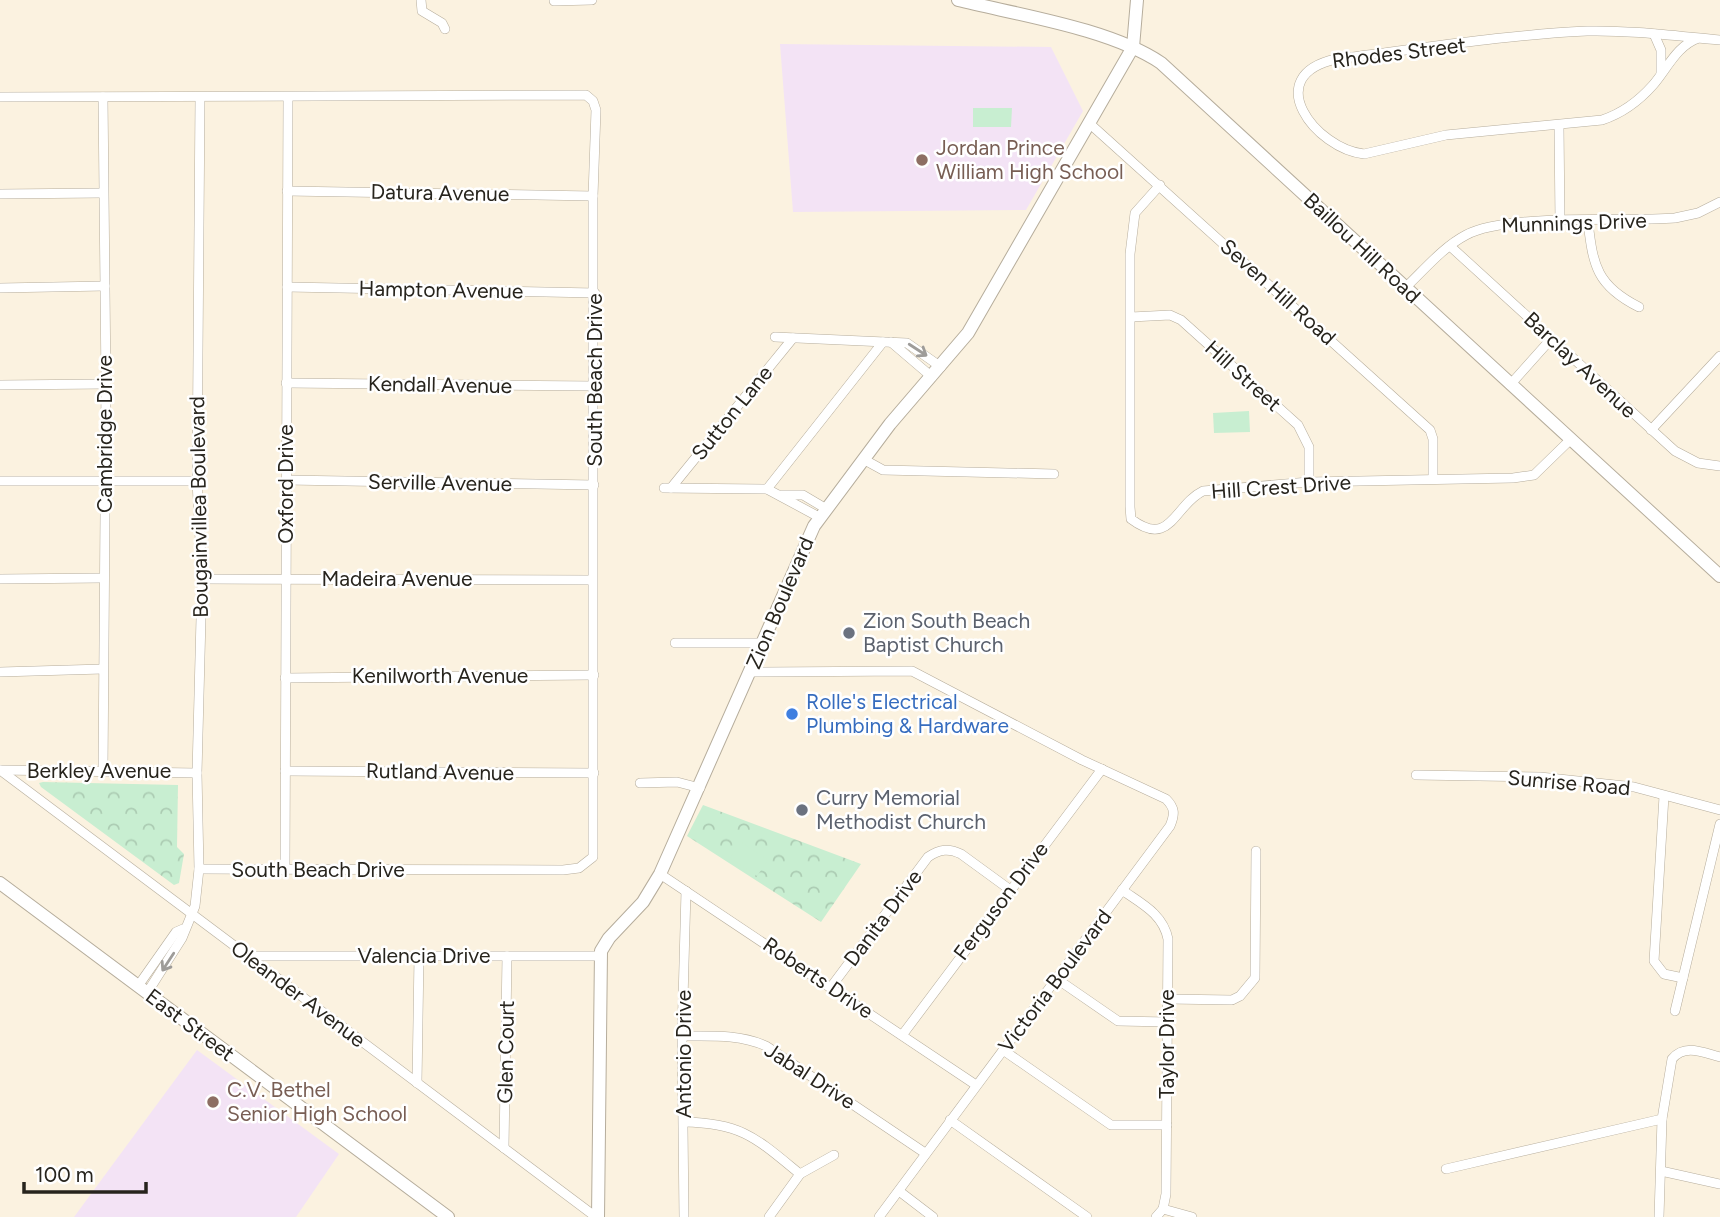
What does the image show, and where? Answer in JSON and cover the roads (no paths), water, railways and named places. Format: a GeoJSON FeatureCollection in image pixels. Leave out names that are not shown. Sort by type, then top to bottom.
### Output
{"type":"FeatureCollection","features":[{"type":"Feature","properties":{"kind":"main road","name":"Baillou Hill Road"},"geometry":{"type":"LineString","coordinates":[[958,0],[1133,47],[1173,72],[1720,576]]}},
{"type":"Feature","properties":{"kind":"main road"},"geometry":{"type":"LineString","coordinates":[[1133,47],[1137,0]]}},
{"type":"Feature","properties":{"kind":"main road","name":"Zion Boulevard"},"geometry":{"type":"LineString","coordinates":[[599,956],[609,938],[643,902],[660,873],[822,512],[863,458],[936,372],[981,312],[1133,47]]}},
{"type":"Feature","properties":{"kind":"main road","name":"East Street"},"geometry":{"type":"LineString","coordinates":[[0,883],[448,1217]]}},
{"type":"Feature","properties":{"kind":"main road"},"geometry":{"type":"LineString","coordinates":[[597,1217],[599,956]]}},
{"type":"Feature","properties":{"kind":"street"},"geometry":{"type":"LineString","coordinates":[[421,0],[422,11],[442,23],[445,29]]}},
{"type":"Feature","properties":{"kind":"street"},"geometry":{"type":"LineString","coordinates":[[554,1],[592,0]]}},
{"type":"Feature","properties":{"kind":"street","name":"Rhodes Street"},"geometry":{"type":"LineString","coordinates":[[1699,38],[1683,47],[1644,95],[1618,114],[1559,126],[1469,132],[1372,154],[1358,153],[1340,146],[1310,120],[1299,106],[1297,95],[1308,72],[1319,64],[1336,59],[1561,33],[1654,34],[1699,38],[1720,40]]}},
{"type":"Feature","properties":{"kind":"street"},"geometry":{"type":"LineString","coordinates":[[1654,34],[1661,50],[1661,73]]}},
{"type":"Feature","properties":{"kind":"street","name":"South Beach Drive"},"geometry":{"type":"LineString","coordinates":[[0,97],[586,95],[596,110],[593,196],[593,857],[579,868],[285,871],[199,869]]}},
{"type":"Feature","properties":{"kind":"street","name":"Cambridge Drive"},"geometry":{"type":"LineString","coordinates":[[103,97],[106,384],[103,772]]}},
{"type":"Feature","properties":{"kind":"street","name":"Bougainvillea Boulevard"},"geometry":{"type":"LineString","coordinates":[[143,989],[173,953],[191,914],[199,869],[197,773],[202,579],[197,481],[200,98]]}},
{"type":"Feature","properties":{"kind":"street","name":"Oxford Drive"},"geometry":{"type":"LineString","coordinates":[[285,871],[288,98]]}},
{"type":"Feature","properties":{"kind":"street","name":"Seven Hill Road"},"geometry":{"type":"LineString","coordinates":[[1089,123],[1430,430],[1433,439],[1433,479]]}},
{"type":"Feature","properties":{"kind":"street"},"geometry":{"type":"LineString","coordinates":[[1559,126],[1560,222]]}},
{"type":"Feature","properties":{"kind":"street","name":"Hill Crest Drive"},"geometry":{"type":"LineString","coordinates":[[1160,185],[1135,213],[1132,223],[1132,519],[1154,531],[1172,522],[1192,496],[1203,491],[1309,482],[1513,478],[1534,475],[1570,440]]}},
{"type":"Feature","properties":{"kind":"street","name":"Datura Avenue"},"geometry":{"type":"LineString","coordinates":[[287,191],[593,196]]}},
{"type":"Feature","properties":{"kind":"street"},"geometry":{"type":"LineString","coordinates":[[0,194],[103,193]]}},
{"type":"Feature","properties":{"kind":"street","name":"Munnings Drive"},"geometry":{"type":"LineString","coordinates":[[1405,288],[1450,246],[1467,234],[1496,226],[1675,218],[1698,213],[1720,202]]}},
{"type":"Feature","properties":{"kind":"street"},"geometry":{"type":"LineString","coordinates":[[1588,222],[1592,255],[1602,280],[1618,295],[1639,307]]}},
{"type":"Feature","properties":{"kind":"street","name":"Barclay Avenue"},"geometry":{"type":"LineString","coordinates":[[1450,246],[1685,458],[1720,466]]}},
{"type":"Feature","properties":{"kind":"street"},"geometry":{"type":"LineString","coordinates":[[0,288],[105,286]]}},
{"type":"Feature","properties":{"kind":"street","name":"Hampton Avenue"},"geometry":{"type":"LineString","coordinates":[[287,287],[595,293]]}},
{"type":"Feature","properties":{"kind":"street","name":"Hill Street"},"geometry":{"type":"LineString","coordinates":[[1131,317],[1170,315],[1181,320],[1298,425],[1309,447],[1309,482]]}},
{"type":"Feature","properties":{"kind":"street","name":"Sutton Lane"},"geometry":{"type":"LineString","coordinates":[[775,337],[887,342]]}},
{"type":"Feature","properties":{"kind":"street","name":"Sutton Lane"},"geometry":{"type":"LineString","coordinates":[[768,489],[667,488],[793,338]]}},
{"type":"Feature","properties":{"kind":"street"},"geometry":{"type":"LineString","coordinates":[[1510,385],[1551,339]]}},
{"type":"Feature","properties":{"kind":"street"},"geometry":{"type":"LineString","coordinates":[[822,512],[768,489],[887,342],[936,372]]}},
{"type":"Feature","properties":{"kind":"street"},"geometry":{"type":"LineString","coordinates":[[1651,430],[1720,356]]}},
{"type":"Feature","properties":{"kind":"street","name":"Kendall Avenue"},"geometry":{"type":"LineString","coordinates":[[286,383],[594,386]]}},
{"type":"Feature","properties":{"kind":"street"},"geometry":{"type":"LineString","coordinates":[[0,385],[106,384]]}},
{"type":"Feature","properties":{"kind":"street"},"geometry":{"type":"LineString","coordinates":[[863,458],[883,470],[1054,474]]}},
{"type":"Feature","properties":{"kind":"street","name":"Serville Avenue"},"geometry":{"type":"LineString","coordinates":[[286,480],[594,485]]}},
{"type":"Feature","properties":{"kind":"street"},"geometry":{"type":"LineString","coordinates":[[0,481],[197,481]]}},
{"type":"Feature","properties":{"kind":"street"},"geometry":{"type":"LineString","coordinates":[[0,579],[103,578]]}},
{"type":"Feature","properties":{"kind":"street","name":"Madeira Avenue"},"geometry":{"type":"LineString","coordinates":[[202,579],[592,580]]}},
{"type":"Feature","properties":{"kind":"street"},"geometry":{"type":"LineString","coordinates":[[675,643],[762,643]]}},
{"type":"Feature","properties":{"kind":"street"},"geometry":{"type":"LineString","coordinates":[[0,672],[103,669]]}},
{"type":"Feature","properties":{"kind":"street"},"geometry":{"type":"LineString","coordinates":[[751,672],[912,671],[1102,769]]}},
{"type":"Feature","properties":{"kind":"street","name":"Kenilworth Avenue"},"geometry":{"type":"LineString","coordinates":[[285,677],[594,675]]}},
{"type":"Feature","properties":{"kind":"street","name":"Ferguson Drive"},"geometry":{"type":"LineString","coordinates":[[903,1034],[1009,889],[1102,769]]}},
{"type":"Feature","properties":{"kind":"street","name":"Victoria Boulevard"},"geometry":{"type":"LineString","coordinates":[[879,1217],[1175,816],[1166,799],[1102,769]]}},
{"type":"Feature","properties":{"kind":"street","name":"Berkley Avenue"},"geometry":{"type":"LineString","coordinates":[[0,770],[197,773]]}},
{"type":"Feature","properties":{"kind":"street","name":"Oleander Avenue"},"geometry":{"type":"LineString","coordinates":[[0,770],[597,1217]]}},
{"type":"Feature","properties":{"kind":"street","name":"Rutland Avenue"},"geometry":{"type":"LineString","coordinates":[[285,771],[594,773]]}},
{"type":"Feature","properties":{"kind":"street","name":"Sunrise Road"},"geometry":{"type":"LineString","coordinates":[[1416,775],[1540,777],[1634,787],[1720,810]]}},
{"type":"Feature","properties":{"kind":"street"},"geometry":{"type":"LineString","coordinates":[[640,783],[677,782],[700,788]]}},
{"type":"Feature","properties":{"kind":"street"},"geometry":{"type":"LineString","coordinates":[[1664,796],[1654,961],[1664,974],[1683,978]]}},
{"type":"Feature","properties":{"kind":"street"},"geometry":{"type":"LineString","coordinates":[[1675,1011],[1720,824]]}},
{"type":"Feature","properties":{"kind":"street","name":"Danita Drive"},"geometry":{"type":"LineString","coordinates":[[831,987],[928,857],[936,852],[953,850],[961,854],[1009,889]]}},
{"type":"Feature","properties":{"kind":"street"},"geometry":{"type":"LineString","coordinates":[[1168,999],[1232,1000],[1240,996],[1255,978],[1256,851]]}},
{"type":"Feature","properties":{"kind":"street","name":"Roberts Drive"},"geometry":{"type":"LineString","coordinates":[[660,873],[976,1085]]}},
{"type":"Feature","properties":{"kind":"street","name":"Taylor Drive"},"geometry":{"type":"LineString","coordinates":[[1122,890],[1155,913],[1166,929],[1167,1125],[1163,1209]]}},
{"type":"Feature","properties":{"kind":"street","name":"Antonio Drive"},"geometry":{"type":"LineString","coordinates":[[684,1217],[682,1036],[686,891]]}},
{"type":"Feature","properties":{"kind":"street","name":"Valencia Drive"},"geometry":{"type":"LineString","coordinates":[[249,956],[599,956]]}},
{"type":"Feature","properties":{"kind":"street"},"geometry":{"type":"LineString","coordinates":[[417,1083],[419,956]]}},
{"type":"Feature","properties":{"kind":"street","name":"Glen Court"},"geometry":{"type":"LineString","coordinates":[[504,1148],[508,956]]}},
{"type":"Feature","properties":{"kind":"street"},"geometry":{"type":"LineString","coordinates":[[1057,979],[1118,1021],[1168,1022]]}},
{"type":"Feature","properties":{"kind":"street","name":"Jabal Drive"},"geometry":{"type":"LineString","coordinates":[[682,1036],[734,1037],[766,1046],[925,1153]]}},
{"type":"Feature","properties":{"kind":"street"},"geometry":{"type":"LineString","coordinates":[[1003,1050],[1111,1125],[1167,1125]]}},
{"type":"Feature","properties":{"kind":"street"},"geometry":{"type":"LineString","coordinates":[[1659,1217],[1662,1119],[1675,1055],[1692,1050],[1720,1058]]}},
{"type":"Feature","properties":{"kind":"street"},"geometry":{"type":"LineString","coordinates":[[1446,1169],[1662,1119]]}},
{"type":"Feature","properties":{"kind":"street"},"geometry":{"type":"LineString","coordinates":[[950,1120],[1087,1217]]}},
{"type":"Feature","properties":{"kind":"street"},"geometry":{"type":"LineString","coordinates":[[684,1122],[730,1126],[754,1139],[800,1174]]}},
{"type":"Feature","properties":{"kind":"street"},"geometry":{"type":"LineString","coordinates":[[769,1217],[800,1174],[834,1154]]}},
{"type":"Feature","properties":{"kind":"street"},"geometry":{"type":"LineString","coordinates":[[1661,1171],[1720,1184]]}},
{"type":"Feature","properties":{"kind":"street"},"geometry":{"type":"LineString","coordinates":[[899,1191],[933,1217]]}},
{"type":"Feature","properties":{"kind":"street"},"geometry":{"type":"LineString","coordinates":[[1156,1217],[1163,1209],[1192,1217]]}},
{"type":"Feature","properties":{"kind":"place","name":"Jordan Prince William High School"},"geometry":{"type":"Point","coordinates":[922,160]}},
{"type":"Feature","properties":{"kind":"place","name":"Zion South Beach Baptist Church"},"geometry":{"type":"Point","coordinates":[849,633]}},
{"type":"Feature","properties":{"kind":"place","name":"Rolle's Electrical Plumbing & Hardware"},"geometry":{"type":"Point","coordinates":[792,714]}},
{"type":"Feature","properties":{"kind":"place","name":"Curry Memorial Methodist Church"},"geometry":{"type":"Point","coordinates":[802,810]}},
{"type":"Feature","properties":{"kind":"place","name":"C.V. Bethel Senior High School"},"geometry":{"type":"Point","coordinates":[213,1102]}}]}
